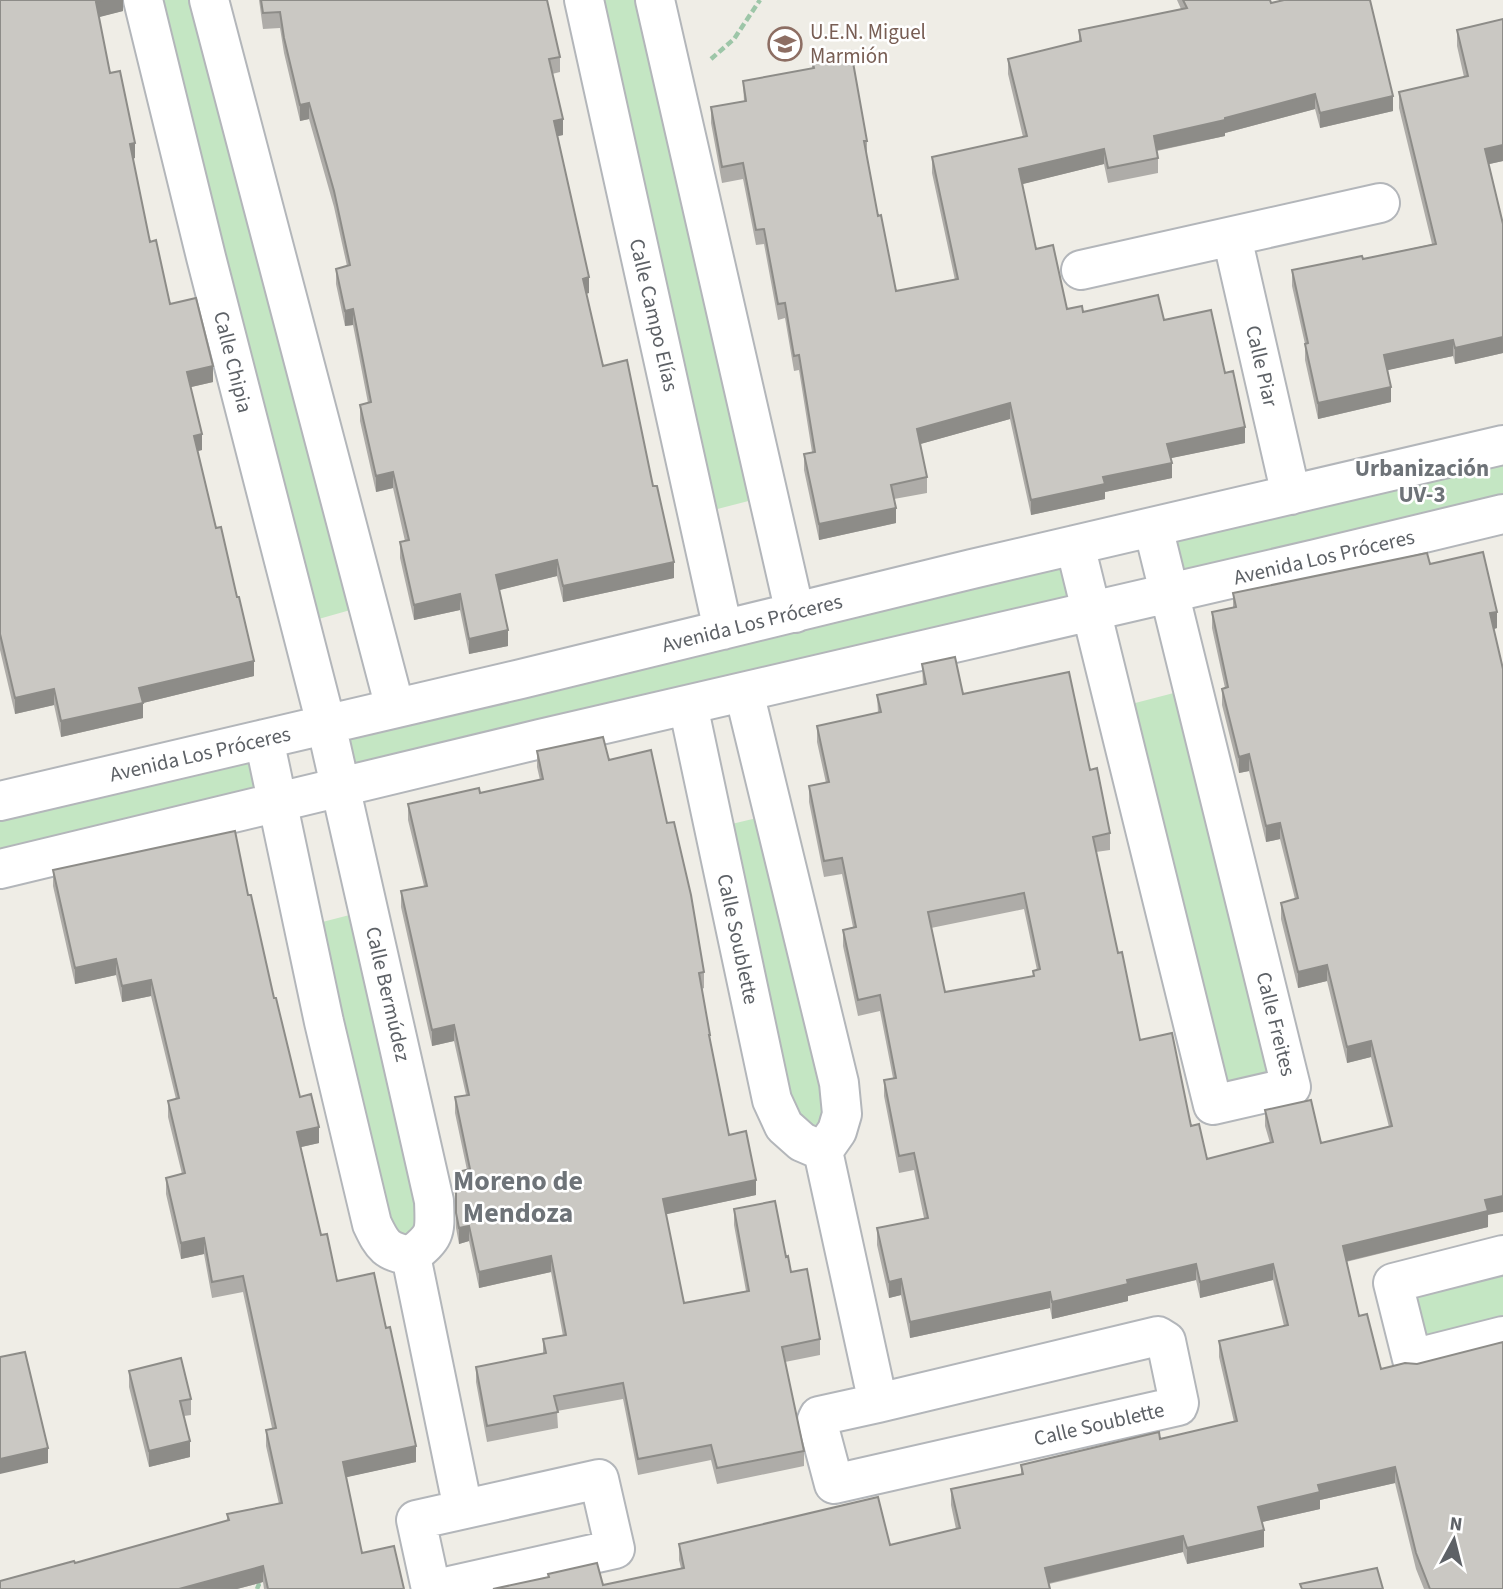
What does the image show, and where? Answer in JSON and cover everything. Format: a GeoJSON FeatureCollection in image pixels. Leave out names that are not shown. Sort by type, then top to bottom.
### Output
{"type":"FeatureCollection","features":[{"type":"Feature","properties":{"kind":"street","name":"Calle Chipia"},"geometry":{"type":"LineString","coordinates":[[143,0],[326,724]]}},
{"type":"Feature","properties":{"kind":"street"},"geometry":{"type":"LineString","coordinates":[[209,0],[395,708]]}},
{"type":"Feature","properties":{"kind":"street","name":"Calle Campo Elías"},"geometry":{"type":"LineString","coordinates":[[584,0],[723,630]]}},
{"type":"Feature","properties":{"kind":"street"},"geometry":{"type":"LineString","coordinates":[[655,0],[794,613]]}},
{"type":"Feature","properties":{"kind":"street"},"geometry":{"type":"LineString","coordinates":[[1080,270],[1380,203]]}},
{"type":"Feature","properties":{"kind":"street","name":"Calle Piar"},"geometry":{"type":"LineString","coordinates":[[1232,237],[1292,495]]}},
{"type":"Feature","properties":{"kind":"street","name":"Avenida Los Próceres"},"geometry":{"type":"LineString","coordinates":[[0,801],[1075,545],[1292,495],[1501,452]]}},
{"type":"Feature","properties":{"kind":"street","name":"Avenida Los Próceres"},"geometry":{"type":"LineString","coordinates":[[0,869],[1503,514]]}},
{"type":"Feature","properties":{"kind":"street","name":"Calle Freites"},"geometry":{"type":"LineString","coordinates":[[1075,545],[1213,1105],[1291,1087],[1153,527]]}},
{"type":"Feature","properties":{"kind":"street"},"geometry":{"type":"LineString","coordinates":[[744,692],[839,1083],[842,1114],[837,1131],[823,1151],[878,1403]]}},
{"type":"Feature","properties":{"kind":"street","name":"Calle Soublette"},"geometry":{"type":"LineString","coordinates":[[688,705],[772,1101],[784,1126],[802,1142],[823,1151]]}},
{"type":"Feature","properties":{"kind":"street","name":"Calle Bermúdez"},"geometry":{"type":"LineString","coordinates":[[326,724],[434,1201],[435,1227],[429,1242],[411,1256]]}},
{"type":"Feature","properties":{"kind":"street"},"geometry":{"type":"LineString","coordinates":[[264,739],[324,1022],[372,1224],[382,1244],[396,1253],[411,1256],[463,1510]]}},
{"type":"Feature","properties":{"kind":"street"},"geometry":{"type":"LineString","coordinates":[[1503,1255],[1393,1283],[1412,1359],[1503,1336]]}},
{"type":"Feature","properties":{"kind":"street","name":"Calle Soublette"},"geometry":{"type":"LineString","coordinates":[[1158,1336],[1167,1341],[1179,1403],[1178,1406],[834,1484],[817,1418],[878,1403],[1158,1336]]}},
{"type":"Feature","properties":{"kind":"street"},"geometry":{"type":"LineString","coordinates":[[599,1479],[615,1549],[433,1589],[416,1520],[599,1479]]}},
{"type":"Feature","properties":{"kind":"path"},"geometry":{"type":"LineString","coordinates":[[675,88],[734,39],[760,0]]}},
{"type":"Feature","properties":{"kind":"path"},"geometry":{"type":"LineString","coordinates":[[257,1589],[259,1584],[271,1582]]}},
{"type":"Feature","properties":{"kind":"green space"},"geometry":{"type":"Polygon","coordinates":[[[143,0],[209,0],[368,605],[301,624],[143,0]]]}},
{"type":"Feature","properties":{"kind":"green space"},"geometry":{"type":"Polygon","coordinates":[[[584,0],[655,0],[768,496],[698,514],[584,0]]]}},
{"type":"Feature","properties":{"kind":"green space"},"geometry":{"type":"Polygon","coordinates":[[[1498,446],[1503,466],[1503,514],[1169,593],[1153,527],[1498,446]]]}},
{"type":"Feature","properties":{"kind":"green space"},"geometry":{"type":"Polygon","coordinates":[[[1075,545],[1092,611],[341,787],[326,724],[1075,545]]]}},
{"type":"Feature","properties":{"kind":"green space"},"geometry":{"type":"Polygon","coordinates":[[[1193,688],[1291,1087],[1213,1105],[1116,708],[1193,688]]]}},
{"type":"Feature","properties":{"kind":"green space"},"geometry":{"type":"Polygon","coordinates":[[[264,739],[277,802],[0,869],[0,801],[264,739]]]}},
{"type":"Feature","properties":{"kind":"green space"},"geometry":{"type":"Polygon","coordinates":[[[774,814],[842,1114],[802,1142],[715,828],[774,814]]]}},
{"type":"Feature","properties":{"kind":"green space"},"geometry":{"type":"Polygon","coordinates":[[[369,910],[434,1201],[396,1253],[303,927],[369,910]]]}},
{"type":"Feature","properties":{"kind":"green space"},"geometry":{"type":"Polygon","coordinates":[[[1503,1255],[1503,1336],[1412,1359],[1393,1283],[1503,1255]]]}},
{"type":"Feature","properties":{"kind":"building"},"geometry":{"type":"Polygon","coordinates":[[[0,0],[104,0],[96,2],[110,73],[120,71],[135,143],[130,144],[150,242],[156,240],[170,304],[196,298],[213,366],[187,372],[202,434],[194,436],[216,528],[221,527],[254,661],[139,688],[143,703],[61,721],[54,689],[15,698],[0,634],[0,0]]]}},
{"type":"Feature","properties":{"kind":"building"},"geometry":{"type":"Polygon","coordinates":[[[261,0],[547,0],[560,57],[549,59],[563,119],[554,121],[589,277],[583,279],[603,366],[627,360],[653,486],[657,486],[674,562],[563,586],[557,560],[496,575],[508,630],[469,639],[460,594],[414,605],[400,542],[409,540],[393,472],[376,476],[360,405],[371,402],[353,309],[345,311],[336,269],[350,265],[334,191],[309,103],[300,105],[280,12],[263,13],[261,0]]]}},
{"type":"Feature","properties":{"kind":"building"},"geometry":{"type":"Polygon","coordinates":[[[1183,0],[1270,0],[1271,3],[1284,0],[1370,0],[1393,96],[1320,113],[1315,94],[1225,120],[1154,136],[1158,158],[1108,168],[1104,149],[1019,169],[1036,249],[1053,245],[1067,309],[1082,306],[1083,312],[1158,295],[1164,320],[1211,310],[1225,373],[1233,371],[1245,427],[1167,444],[1172,463],[1103,477],[1105,484],[1031,500],[1010,403],[917,429],[927,477],[891,485],[896,508],[819,524],[804,454],[815,452],[799,355],[794,356],[785,303],[778,304],[764,229],[756,230],[743,163],[722,167],[711,107],[746,101],[743,81],[814,68],[812,59],[851,51],[878,216],[881,215],[896,291],[958,279],[932,157],[1027,136],[1008,59],[1081,41],[1079,30],[1187,8],[1183,0]]]}},
{"type":"Feature","properties":{"kind":"building"},"geometry":{"type":"Polygon","coordinates":[[[1503,19],[1503,145],[1485,149],[1503,224],[1503,337],[1455,348],[1453,340],[1384,355],[1391,387],[1318,403],[1292,270],[1436,244],[1399,92],[1468,76],[1457,30],[1503,19]]]}},
{"type":"Feature","properties":{"kind":"building"},"geometry":{"type":"Polygon","coordinates":[[[1483,552],[1497,612],[1490,613],[1503,669],[1503,1196],[1485,1200],[1488,1211],[1343,1246],[1359,1316],[1367,1314],[1381,1369],[1405,1363],[1417,1364],[1503,1342],[1503,1589],[1430,1589],[1416,1553],[1395,1467],[1318,1485],[1320,1492],[1258,1507],[1264,1530],[1187,1548],[1183,1536],[1045,1568],[1050,1589],[493,1589],[597,1563],[603,1585],[684,1568],[679,1544],[878,1497],[890,1545],[960,1528],[951,1489],[1023,1474],[1021,1465],[1159,1432],[1160,1439],[1237,1421],[1219,1341],[1288,1325],[1273,1264],[1200,1282],[1196,1264],[1127,1280],[1128,1284],[1052,1302],[1050,1292],[910,1322],[901,1279],[889,1282],[877,1228],[928,1218],[914,1153],[899,1156],[884,1080],[896,1078],[880,995],[858,1000],[843,930],[856,927],[842,858],[824,861],[809,786],[829,782],[817,726],[881,712],[877,695],[926,684],[922,664],[955,657],[963,694],[1069,672],[1090,770],[1097,768],[1110,833],[1093,837],[1118,953],[1122,952],[1140,1040],[1172,1033],[1191,1126],[1199,1124],[1207,1159],[1273,1142],[1265,1110],[1311,1100],[1321,1143],[1392,1126],[1371,1041],[1347,1047],[1327,965],[1298,972],[1281,903],[1298,898],[1280,823],[1266,826],[1249,754],[1239,757],[1222,689],[1228,687],[1212,612],[1236,607],[1233,593],[1427,553],[1430,564],[1483,552]],[[1024,893],[928,912],[945,992],[1034,976],[1033,971],[1040,969],[1024,893]]]}},
{"type":"Feature","properties":{"kind":"building"},"geometry":{"type":"Polygon","coordinates":[[[603,737],[609,760],[651,750],[667,823],[674,822],[691,895],[704,972],[699,973],[729,1135],[746,1131],[756,1180],[663,1199],[684,1303],[749,1291],[734,1209],[775,1201],[791,1272],[807,1269],[820,1339],[782,1347],[804,1451],[717,1468],[711,1445],[638,1459],[623,1383],[554,1396],[558,1412],[487,1426],[476,1367],[546,1353],[543,1339],[566,1335],[551,1256],[479,1272],[469,1226],[459,1228],[454,1173],[470,1169],[455,1097],[469,1095],[454,1025],[432,1030],[401,891],[427,886],[408,804],[479,788],[480,793],[543,779],[537,751],[603,737]]]}},
{"type":"Feature","properties":{"kind":"building"},"geometry":{"type":"Polygon","coordinates":[[[235,831],[248,895],[251,895],[300,1097],[311,1094],[319,1127],[297,1132],[321,1235],[327,1234],[337,1281],[374,1273],[386,1328],[390,1327],[416,1446],[343,1462],[362,1553],[394,1546],[404,1589],[268,1589],[263,1566],[179,1589],[0,1589],[0,1581],[229,1520],[227,1514],[282,1503],[266,1430],[276,1428],[243,1276],[212,1282],[204,1238],[181,1243],[166,1178],[185,1173],[168,1101],[179,1098],[151,980],[122,986],[116,959],[75,968],[53,870],[235,831]]]}},
{"type":"Feature","properties":{"kind":"building"},"geometry":{"type":"Polygon","coordinates":[[[25,1352],[48,1448],[0,1459],[0,1357],[25,1352]]]}},
{"type":"Feature","properties":{"kind":"building"},"geometry":{"type":"Polygon","coordinates":[[[181,1358],[191,1399],[180,1401],[190,1441],[149,1451],[129,1371],[181,1358]]]}},
{"type":"Feature","properties":{"kind":"building"},"geometry":{"type":"Polygon","coordinates":[[[1377,1568],[1383,1589],[1302,1589],[1300,1584],[1377,1568]]]}},
{"type":"Feature","properties":{"kind":"place","name":"U.E.N. Miguel Marmión"},"geometry":{"type":"Point","coordinates":[785,44]}},
{"type":"Feature","properties":{"kind":"district","name":"Urbanización UV-3"},"geometry":{"type":"Point","coordinates":[1422,481]}},
{"type":"Feature","properties":{"kind":"district","name":"Moreno de Mendoza"},"geometry":{"type":"Point","coordinates":[518,1196]}}]}
